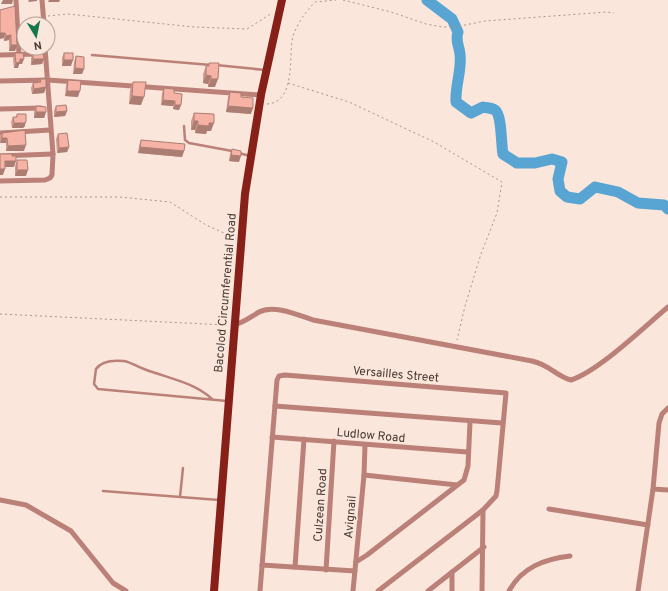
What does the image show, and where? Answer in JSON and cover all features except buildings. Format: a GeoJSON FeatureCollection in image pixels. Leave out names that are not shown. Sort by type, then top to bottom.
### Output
{"type":"FeatureCollection","features":[{"type":"Feature","properties":{"kind":"main road","name":"Bacolod Circumferential Road"},"geometry":{"type":"LineString","coordinates":[[214,591],[245,194],[259,104],[281,4]]}},
{"type":"Feature","properties":{"kind":"street"},"geometry":{"type":"LineString","coordinates":[[16,0],[17,16]]}},
{"type":"Feature","properties":{"kind":"street"},"geometry":{"type":"LineString","coordinates":[[42,0],[44,16]]}},
{"type":"Feature","properties":{"kind":"street"},"geometry":{"type":"LineString","coordinates":[[0,55],[16,55]]}},
{"type":"Feature","properties":{"kind":"street"},"geometry":{"type":"LineString","coordinates":[[0,181],[45,180],[50,178],[52,175],[53,154],[50,130],[46,56]]}},
{"type":"Feature","properties":{"kind":"street"},"geometry":{"type":"LineString","coordinates":[[0,81],[48,80],[261,95]]}},
{"type":"Feature","properties":{"kind":"street"},"geometry":{"type":"LineString","coordinates":[[0,109],[49,107]]}},
{"type":"Feature","properties":{"kind":"street"},"geometry":{"type":"LineString","coordinates":[[0,133],[50,130]]}},
{"type":"Feature","properties":{"kind":"street"},"geometry":{"type":"LineString","coordinates":[[0,156],[53,154]]}},
{"type":"Feature","properties":{"kind":"street"},"geometry":{"type":"LineString","coordinates":[[234,325],[246,322],[259,312],[281,310],[313,320],[456,346],[543,364],[570,380],[583,374],[603,361],[668,307]]}},
{"type":"Feature","properties":{"kind":"street","name":"Versailles Street"},"geometry":{"type":"LineString","coordinates":[[275,406],[277,380],[279,376],[285,375],[506,392],[502,423]]}},
{"type":"Feature","properties":{"kind":"street"},"geometry":{"type":"LineString","coordinates":[[260,591],[275,406],[470,422],[502,423],[496,496],[484,510],[378,591]]}},
{"type":"Feature","properties":{"kind":"street"},"geometry":{"type":"LineString","coordinates":[[638,591],[654,489],[659,423],[662,414],[668,408]]}},
{"type":"Feature","properties":{"kind":"street"},"geometry":{"type":"LineString","coordinates":[[356,562],[368,555],[464,480],[467,474],[467,452],[470,422]]}},
{"type":"Feature","properties":{"kind":"street","name":"Ludlow Road"},"geometry":{"type":"LineString","coordinates":[[272,437],[467,452]]}},
{"type":"Feature","properties":{"kind":"street"},"geometry":{"type":"LineString","coordinates":[[295,567],[304,439]]}},
{"type":"Feature","properties":{"kind":"street","name":"Culzean Road"},"geometry":{"type":"LineString","coordinates":[[326,570],[334,441]]}},
{"type":"Feature","properties":{"kind":"street","name":"Avignail"},"geometry":{"type":"LineString","coordinates":[[353,591],[364,475],[365,445]]}},
{"type":"Feature","properties":{"kind":"street"},"geometry":{"type":"LineString","coordinates":[[364,475],[457,485]]}},
{"type":"Feature","properties":{"kind":"street"},"geometry":{"type":"LineString","coordinates":[[654,489],[668,490]]}},
{"type":"Feature","properties":{"kind":"street"},"geometry":{"type":"LineString","coordinates":[[0,500],[26,505],[71,531],[113,583],[126,591]]}},
{"type":"Feature","properties":{"kind":"street"},"geometry":{"type":"LineString","coordinates":[[549,509],[648,525]]}},
{"type":"Feature","properties":{"kind":"street"},"geometry":{"type":"LineString","coordinates":[[482,591],[484,510]]}},
{"type":"Feature","properties":{"kind":"street"},"geometry":{"type":"LineString","coordinates":[[428,591],[484,547]]}},
{"type":"Feature","properties":{"kind":"street"},"geometry":{"type":"LineString","coordinates":[[509,591],[513,583],[531,567],[550,559],[570,556]]}},
{"type":"Feature","properties":{"kind":"street"},"geometry":{"type":"LineString","coordinates":[[262,565],[355,572]]}},
{"type":"Feature","properties":{"kind":"street"},"geometry":{"type":"LineString","coordinates":[[452,572],[452,591]]}},
{"type":"Feature","properties":{"kind":"lane"},"geometry":{"type":"LineString","coordinates":[[92,55],[258,68],[267,71]]}},
{"type":"Feature","properties":{"kind":"lane"},"geometry":{"type":"LineString","coordinates":[[184,126],[186,140],[189,143],[250,156]]}},
{"type":"Feature","properties":{"kind":"lane"},"geometry":{"type":"LineString","coordinates":[[212,400],[203,392],[177,380],[144,370],[126,361],[102,363],[96,369],[94,384],[98,389],[212,400],[229,401]]}},
{"type":"Feature","properties":{"kind":"lane"},"geometry":{"type":"LineString","coordinates":[[180,497],[183,468]]}},
{"type":"Feature","properties":{"kind":"lane"},"geometry":{"type":"LineString","coordinates":[[103,491],[221,500]]}},
{"type":"Feature","properties":{"kind":"path"},"geometry":{"type":"LineString","coordinates":[[259,104],[271,103],[284,94],[288,83],[293,38],[301,18],[315,2],[336,0]]}},
{"type":"Feature","properties":{"kind":"path"},"geometry":{"type":"LineString","coordinates":[[343,0],[391,12],[426,24],[455,26],[485,21],[608,12],[614,13]]}},
{"type":"Feature","properties":{"kind":"path"},"geometry":{"type":"LineString","coordinates":[[44,16],[68,14],[194,27],[247,29],[281,4]]}},
{"type":"Feature","properties":{"kind":"path"},"geometry":{"type":"LineString","coordinates":[[288,83],[348,102],[434,142],[502,182],[498,213],[481,254],[465,306],[456,346]]}},
{"type":"Feature","properties":{"kind":"path"},"geometry":{"type":"LineString","coordinates":[[0,198],[120,197],[170,202],[206,225],[241,241]]}},
{"type":"Feature","properties":{"kind":"path"},"geometry":{"type":"LineString","coordinates":[[0,314],[234,325]]}},
{"type":"Feature","properties":{"kind":"waterway"},"geometry":{"type":"LineString","coordinates":[[427,0],[452,19],[458,32],[457,41],[460,51],[460,60],[456,102],[471,113],[483,107],[495,110],[499,118],[503,154],[517,163],[535,163],[552,159],[562,162],[558,179],[560,191],[567,197],[580,199],[595,187],[618,192],[638,203],[664,205],[668,209]]}}]}
